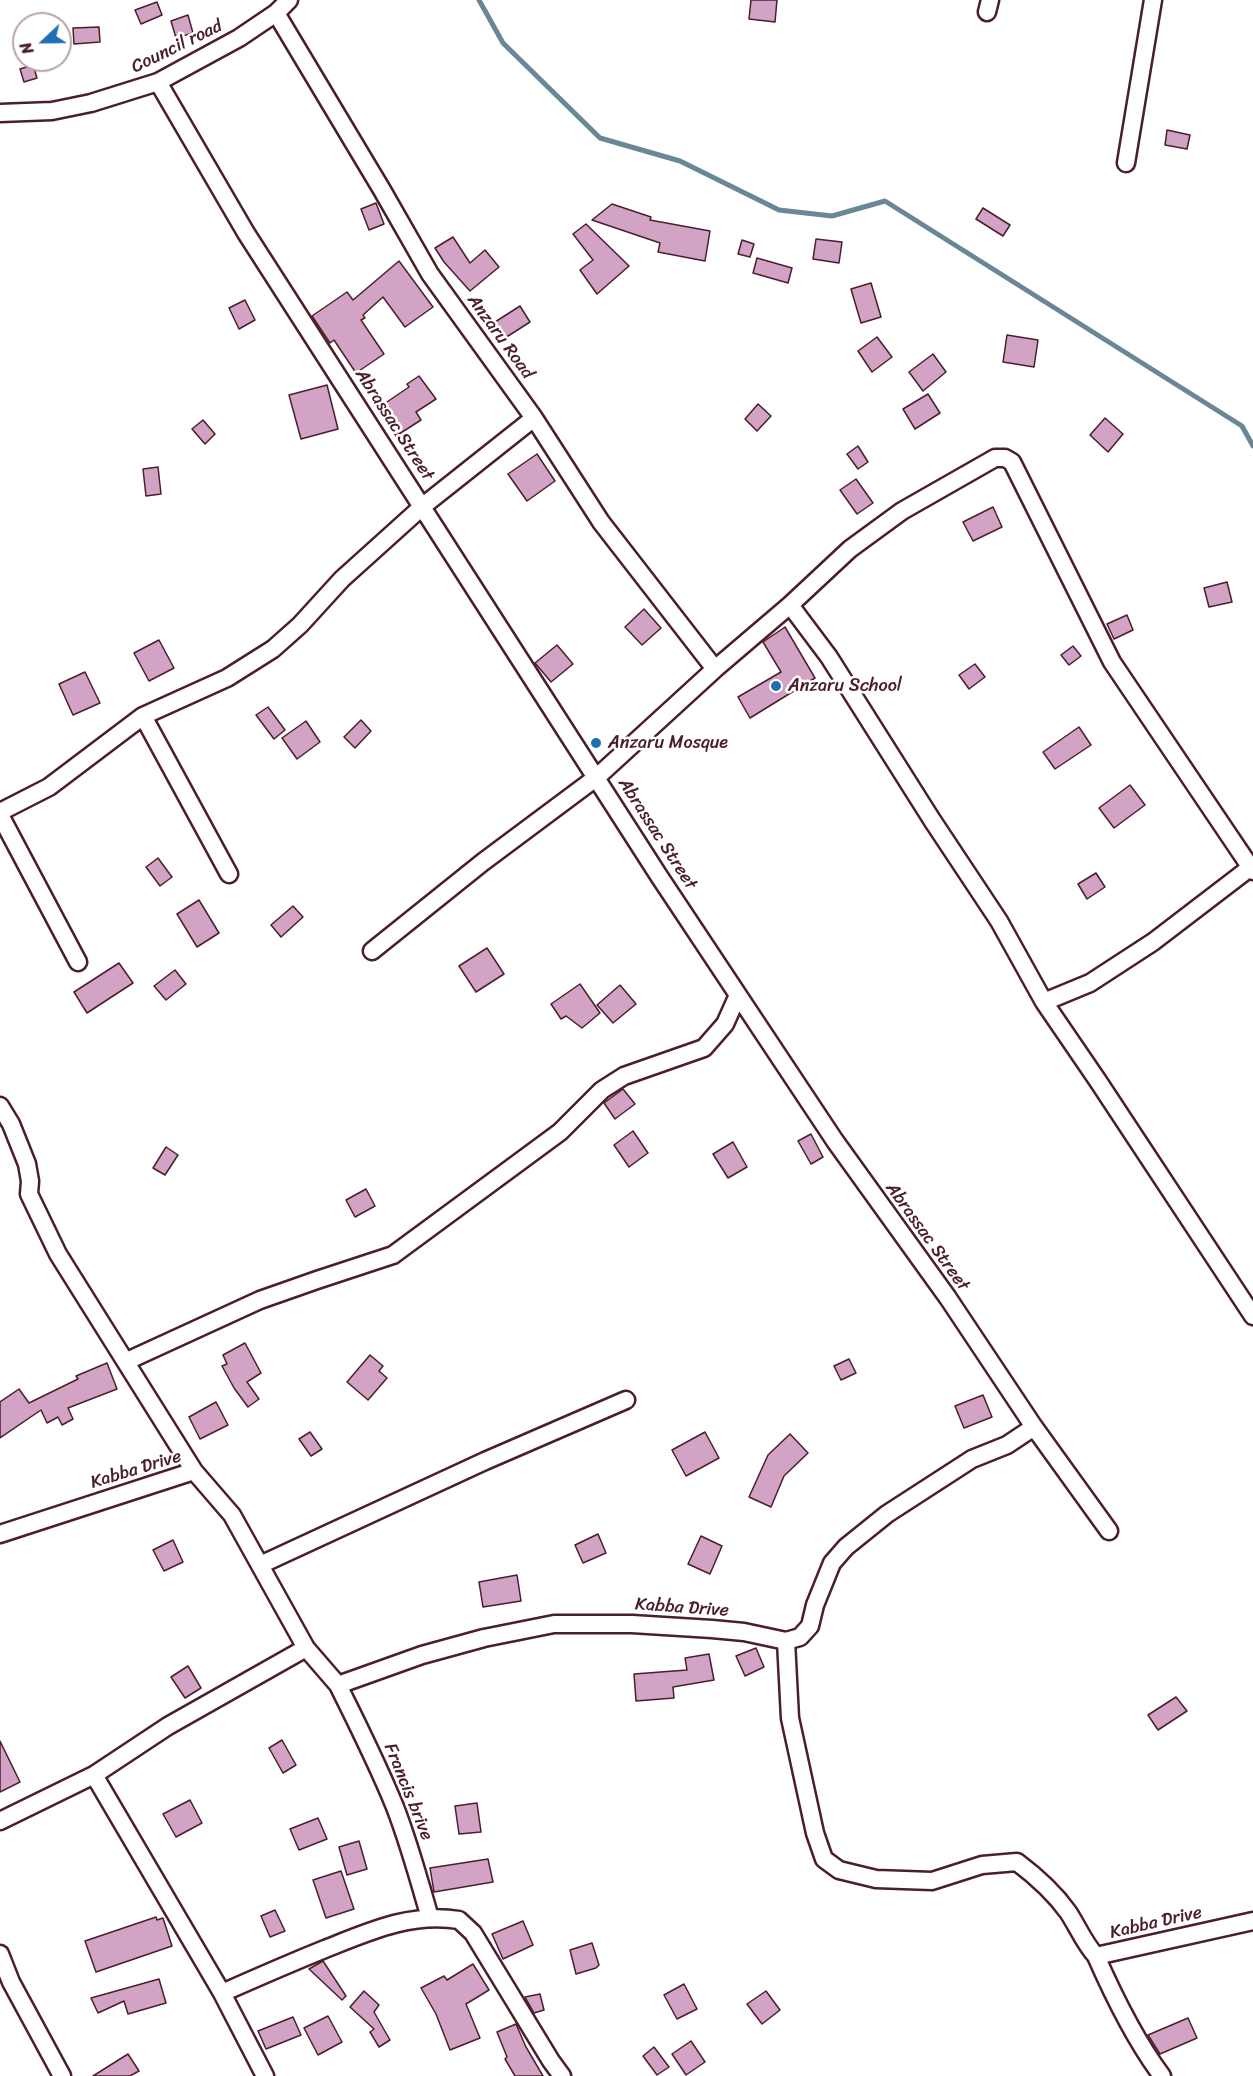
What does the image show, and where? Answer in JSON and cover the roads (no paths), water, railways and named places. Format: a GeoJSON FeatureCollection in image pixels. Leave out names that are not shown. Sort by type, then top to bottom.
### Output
{"type":"FeatureCollection","features":[{"type":"Feature","properties":{"kind":"street","name":"Council road"},"geometry":{"type":"LineString","coordinates":[[0,113],[52,111],[91,103],[158,82],[239,38],[276,13],[289,0]]}},
{"type":"Feature","properties":{"kind":"street"},"geometry":{"type":"LineString","coordinates":[[1126,163],[1153,0]]}},
{"type":"Feature","properties":{"kind":"street","name":"Anzaru Road"},"geometry":{"type":"LineString","coordinates":[[276,13],[430,274],[534,418],[601,522],[715,669]]}},
{"type":"Feature","properties":{"kind":"street","name":"Abrassac Street"},"geometry":{"type":"LineString","coordinates":[[158,82],[246,233],[659,876],[835,1141],[948,1298],[1034,1427],[1109,1531]]}},
{"type":"Feature","properties":{"kind":"street"},"geometry":{"type":"LineString","coordinates":[[78,962],[0,814],[49,787],[143,716],[227,678],[273,649],[300,625],[342,579],[423,506],[534,418]]}},
{"type":"Feature","properties":{"kind":"street"},"geometry":{"type":"LineString","coordinates":[[372,951],[483,862],[597,777],[850,549],[902,511],[995,458],[1005,458],[1012,462],[1112,662],[1252,869],[1153,942],[1090,983],[1044,1002]]}},
{"type":"Feature","properties":{"kind":"street"},"geometry":{"type":"LineString","coordinates":[[790,605],[829,657],[999,921],[1044,1002],[1253,1316]]}},
{"type":"Feature","properties":{"kind":"street"},"geometry":{"type":"LineString","coordinates":[[143,716],[229,874]]}},
{"type":"Feature","properties":{"kind":"street"},"geometry":{"type":"LineString","coordinates":[[127,1361],[260,1300],[393,1255],[561,1132],[602,1089],[624,1076],[704,1048],[725,1024],[738,995]]}},
{"type":"Feature","properties":{"kind":"street"},"geometry":{"type":"LineString","coordinates":[[0,1106],[11,1124],[27,1164],[30,1181],[29,1194],[58,1254],[194,1471]]}},
{"type":"Feature","properties":{"kind":"street"},"geometry":{"type":"LineString","coordinates":[[260,1565],[485,1461],[626,1400]]}},
{"type":"Feature","properties":{"kind":"street"},"geometry":{"type":"LineString","coordinates":[[786,1641],[800,1637],[810,1626],[815,1605],[832,1563],[846,1547],[887,1514],[972,1459],[1007,1444],[1034,1427]]}},
{"type":"Feature","properties":{"kind":"street","name":"Kabba Drive"},"geometry":{"type":"LineString","coordinates":[[0,1533],[194,1471],[232,1515],[306,1648],[338,1685],[422,1655],[484,1638],[554,1624],[632,1624],[712,1629],[744,1632],[786,1641],[790,1718],[814,1833],[824,1859],[839,1870],[876,1879],[932,1881],[982,1864],[1017,1862],[1045,1883],[1068,1913],[1086,1945],[1096,1956],[1253,1921]]}},
{"type":"Feature","properties":{"kind":"street"},"geometry":{"type":"LineString","coordinates":[[0,1821],[94,1775],[168,1726],[306,1648]]}},
{"type":"Feature","properties":{"kind":"street","name":"Francis brive"},"geometry":{"type":"LineString","coordinates":[[338,1685],[373,1754],[395,1808],[413,1857],[430,1918]]}},
{"type":"Feature","properties":{"kind":"street"},"geometry":{"type":"LineString","coordinates":[[94,1775],[222,1993],[265,2076]]}},
{"type":"Feature","properties":{"kind":"street"},"geometry":{"type":"LineString","coordinates":[[222,1993],[274,1969],[388,1924],[430,1918],[459,1920],[473,1934],[562,2076]]}},
{"type":"Feature","properties":{"kind":"street"},"geometry":{"type":"LineString","coordinates":[[0,1954],[11,1982],[62,2076]]}},
{"type":"Feature","properties":{"kind":"street"},"geometry":{"type":"LineString","coordinates":[[1096,1956],[1132,2029],[1162,2076]]}},
{"type":"Feature","properties":{"kind":"waterway"},"geometry":{"type":"LineString","coordinates":[[479,0],[503,43],[600,138],[680,161],[779,210],[832,216],[885,201],[1242,426],[1253,446]]}},
{"type":"Feature","properties":{"kind":"place","name":"Anzaru School"},"geometry":{"type":"Point","coordinates":[776,686]}},
{"type":"Feature","properties":{"kind":"place","name":"Anzaru Mosque"},"geometry":{"type":"Point","coordinates":[596,743]}}]}
